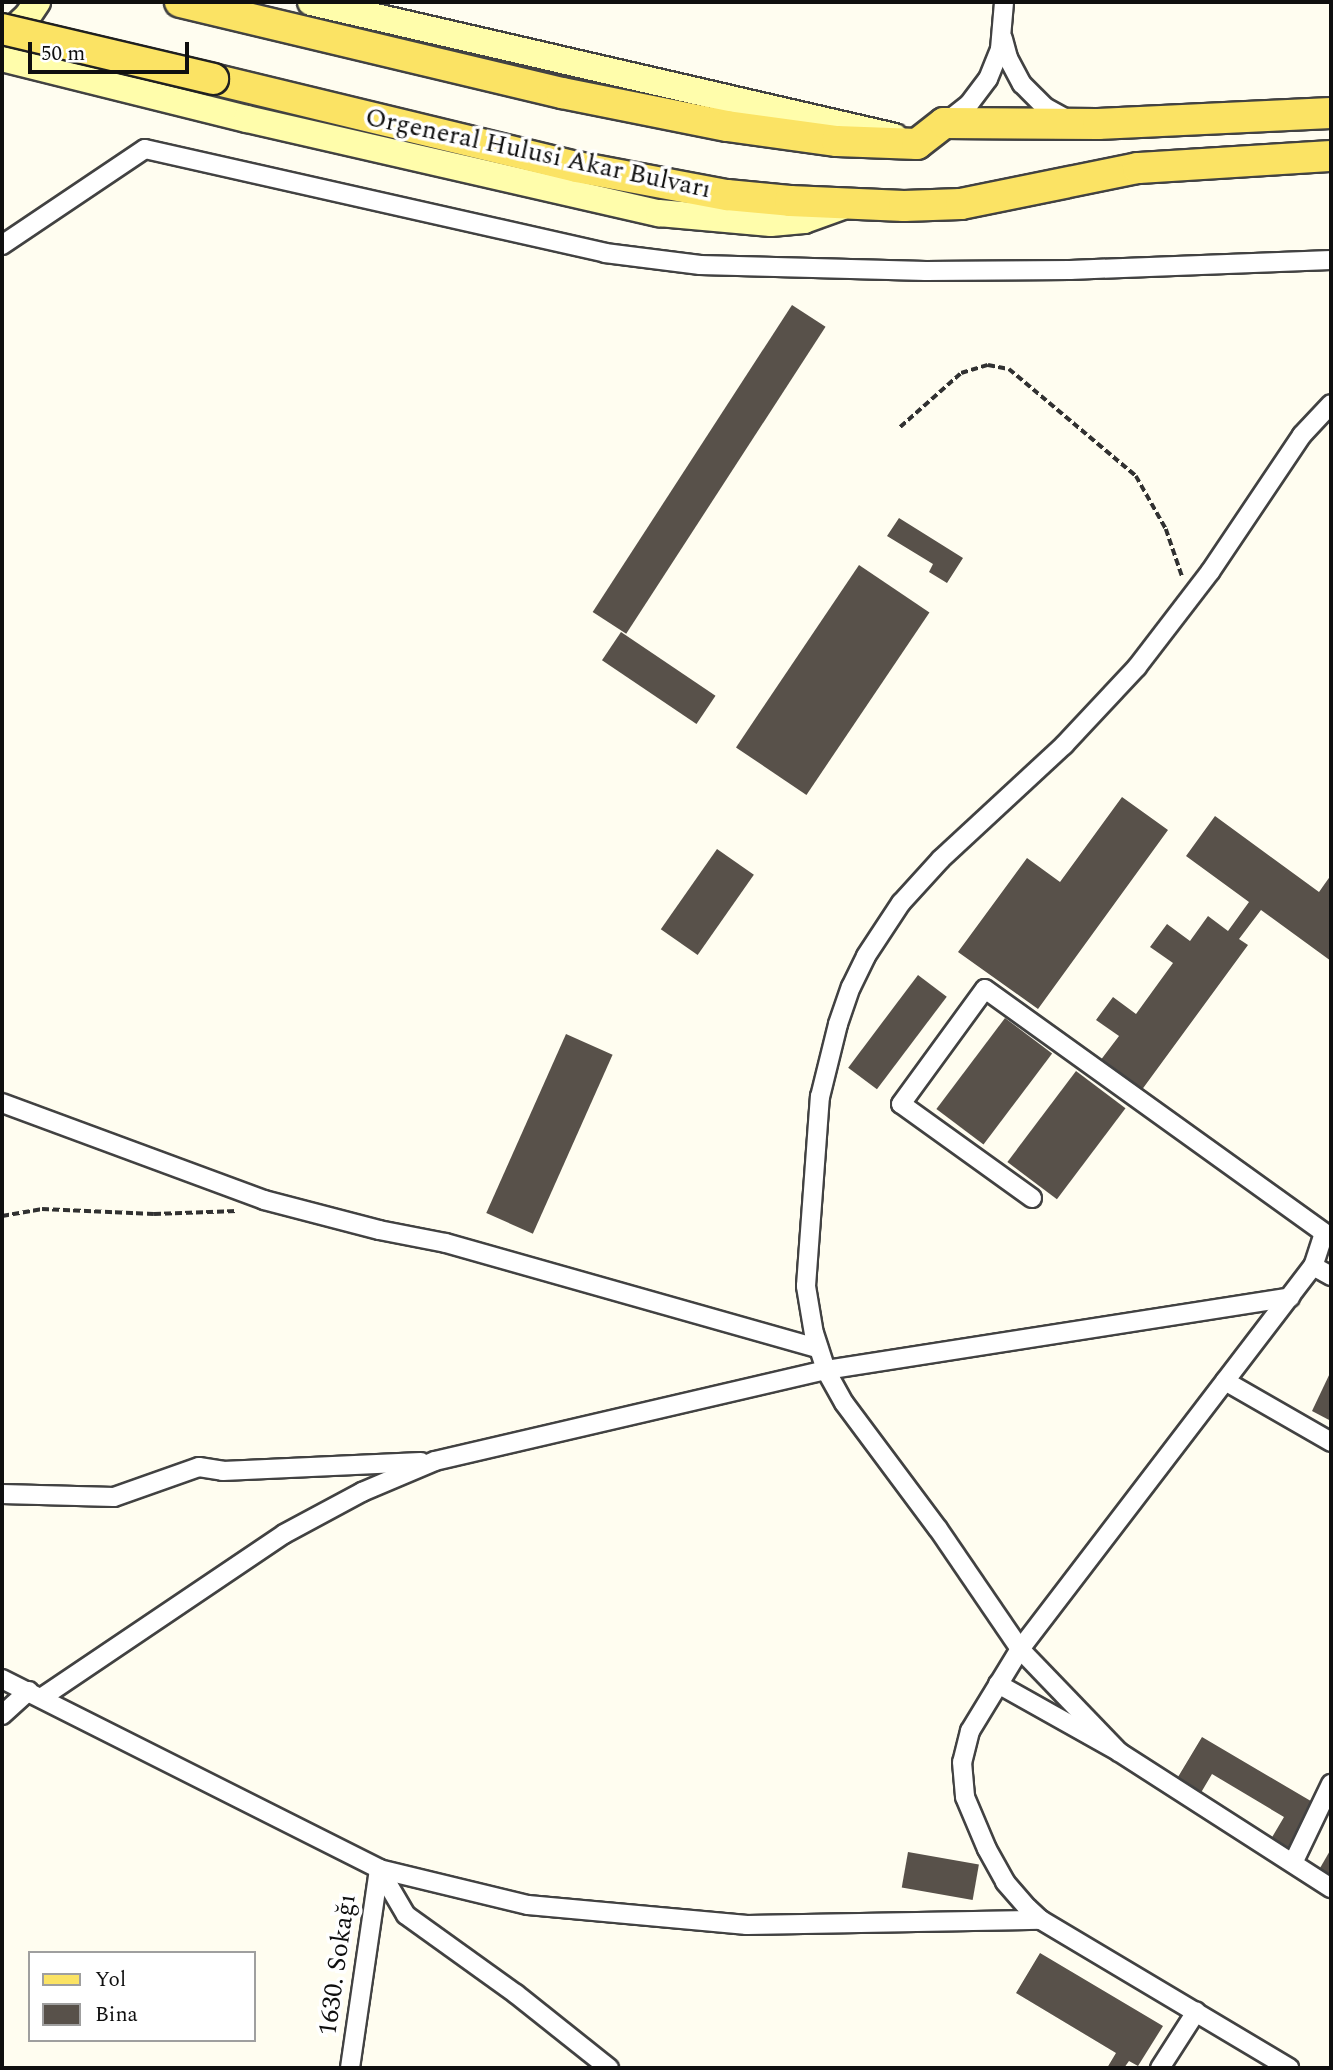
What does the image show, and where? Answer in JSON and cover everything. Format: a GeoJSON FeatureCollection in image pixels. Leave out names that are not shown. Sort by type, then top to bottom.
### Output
{"type":"FeatureCollection","features":[{"type":"Feature","properties":{"kind":"main road"},"geometry":{"type":"LineString","coordinates":[[180,2],[562,93],[727,127],[837,141],[917,144],[944,123],[1077,124],[1331,113]]}},
{"type":"Feature","properties":{"kind":"main road","name":"Orgeneral Hulusi Akar Bulvarı"},"geometry":{"type":"LineString","coordinates":[[2,29],[577,167],[727,195],[847,205],[961,204],[1138,168],[1331,156]]}},
{"type":"Feature","properties":{"kind":"street"},"geometry":{"type":"LineString","coordinates":[[2,40],[27,17],[37,2]]}},
{"type":"Feature","properties":{"kind":"street"},"geometry":{"type":"LineString","coordinates":[[311,2],[637,79],[879,131],[917,144]]}},
{"type":"Feature","properties":{"kind":"street"},"geometry":{"type":"LineString","coordinates":[[944,123],[969,104],[988,79],[997,57],[1004,2]]}},
{"type":"Feature","properties":{"kind":"street"},"geometry":{"type":"LineString","coordinates":[[1002,32],[1014,71],[1031,95],[1045,107],[1077,124]]}},
{"type":"Feature","properties":{"kind":"street"},"geometry":{"type":"LineString","coordinates":[[2,58],[328,138],[659,213],[771,223],[804,220],[847,205]]}},
{"type":"Feature","properties":{"kind":"street"},"geometry":{"type":"LineString","coordinates":[[2,245],[145,149],[605,253],[700,265],[1056,270],[1331,260]]}},
{"type":"Feature","properties":{"kind":"street"},"geometry":{"type":"LineString","coordinates":[[1119,1752],[1020,1648],[938,1529],[844,1404],[827,1370],[818,1348],[806,1286],[815,1133],[825,1074],[838,1024],[866,956],[920,880],[1097,712],[1190,600],[1302,435],[1331,404]]}},
{"type":"Feature","properties":{"kind":"street"},"geometry":{"type":"LineString","coordinates":[[1032,1198],[901,1104],[985,989],[1324,1233],[1313,1266],[1020,1648],[970,1731],[962,1762],[965,1797],[995,1866],[1016,1896],[1041,1920],[1196,2012],[1278,2066]]}},
{"type":"Feature","properties":{"kind":"street"},"geometry":{"type":"LineString","coordinates":[[2,1103],[264,1200],[379,1230],[446,1242],[818,1348]]}},
{"type":"Feature","properties":{"kind":"street"},"geometry":{"type":"LineString","coordinates":[[1313,1266],[1331,1276]]}},
{"type":"Feature","properties":{"kind":"street"},"geometry":{"type":"LineString","coordinates":[[2,1494],[114,1497],[199,1467],[223,1471],[435,1461],[827,1370],[1290,1297]]}},
{"type":"Feature","properties":{"kind":"street"},"geometry":{"type":"LineString","coordinates":[[1225,1381],[1331,1442]]}},
{"type":"Feature","properties":{"kind":"street"},"geometry":{"type":"LineString","coordinates":[[2,1715],[284,1534],[362,1493],[435,1461]]}},
{"type":"Feature","properties":{"kind":"street"},"geometry":{"type":"LineString","coordinates":[[2,1679],[171,1767],[379,1869],[528,1905],[747,1925],[1041,1920]]}},
{"type":"Feature","properties":{"kind":"street"},"geometry":{"type":"LineString","coordinates":[[998,1684],[1119,1752],[1331,1888]]}},
{"type":"Feature","properties":{"kind":"street"},"geometry":{"type":"LineString","coordinates":[[1293,1863],[1331,1784]]}},
{"type":"Feature","properties":{"kind":"street"},"geometry":{"type":"LineString","coordinates":[[379,1869],[406,1915],[516,1994],[609,2068]]}},
{"type":"Feature","properties":{"kind":"street","name":"1630. Sokağı"},"geometry":{"type":"LineString","coordinates":[[350,2068],[379,1869]]}},
{"type":"Feature","properties":{"kind":"street"},"geometry":{"type":"LineString","coordinates":[[1160,2068],[1196,2012]]}},
{"type":"Feature","properties":{"kind":"path"},"geometry":{"type":"LineString","coordinates":[[900,426],[969,369],[999,366],[1019,374],[1136,476],[1166,529],[1190,600]]}},
{"type":"Feature","properties":{"kind":"path"},"geometry":{"type":"LineString","coordinates":[[2,1216],[42,1209],[154,1214],[244,1211]]}},
{"type":"Feature","properties":{"kind":"building"},"geometry":{"type":"Polygon","coordinates":[[[792,305],[826,327],[626,634],[593,612],[792,305]]]}},
{"type":"Feature","properties":{"kind":"building"},"geometry":{"type":"Polygon","coordinates":[[[899,518],[963,558],[947,583],[929,572],[933,564],[887,536],[899,518]]]}},
{"type":"Feature","properties":{"kind":"building"},"geometry":{"type":"Polygon","coordinates":[[[859,565],[929,613],[806,795],[736,747],[859,565]]]}},
{"type":"Feature","properties":{"kind":"building"},"geometry":{"type":"Polygon","coordinates":[[[621,632],[716,696],[696,724],[602,660],[621,632]]]}},
{"type":"Feature","properties":{"kind":"building"},"geometry":{"type":"Polygon","coordinates":[[[1122,797],[1168,830],[1038,1009],[958,952],[1027,858],[1060,882],[1122,797]]]}},
{"type":"Feature","properties":{"kind":"building"},"geometry":{"type":"Polygon","coordinates":[[[1215,816],[1319,892],[1331,875],[1331,961],[1261,910],[1239,939],[1248,945],[1141,1091],[1100,1061],[1119,1036],[1096,1020],[1113,997],[1136,1014],[1173,963],[1150,947],[1167,924],[1190,941],[1208,916],[1228,931],[1249,902],[1186,856],[1215,816]]]}},
{"type":"Feature","properties":{"kind":"building"},"geometry":{"type":"Polygon","coordinates":[[[717,849],[754,875],[698,955],[661,929],[717,849]]]}},
{"type":"Feature","properties":{"kind":"building"},"geometry":{"type":"Polygon","coordinates":[[[918,975],[947,997],[877,1089],[848,1068],[918,975]]]}},
{"type":"Feature","properties":{"kind":"building"},"geometry":{"type":"Polygon","coordinates":[[[1005,1018],[1052,1054],[984,1145],[936,1109],[1005,1018]]]}},
{"type":"Feature","properties":{"kind":"building"},"geometry":{"type":"Polygon","coordinates":[[[566,1034],[613,1055],[533,1234],[486,1213],[566,1034]]]}},
{"type":"Feature","properties":{"kind":"building"},"geometry":{"type":"Polygon","coordinates":[[[1076,1071],[1126,1108],[1057,1199],[1007,1162],[1076,1071]]]}},
{"type":"Feature","properties":{"kind":"building"},"geometry":{"type":"Polygon","coordinates":[[[1331,1371],[1331,1421],[1312,1411],[1331,1371]]]}},
{"type":"Feature","properties":{"kind":"building"},"geometry":{"type":"Polygon","coordinates":[[[1202,1737],[1321,1807],[1295,1853],[1271,1839],[1284,1817],[1212,1774],[1199,1796],[1175,1782],[1202,1737]]]}},
{"type":"Feature","properties":{"kind":"building"},"geometry":{"type":"Polygon","coordinates":[[[1331,1849],[1331,1875],[1320,1868],[1331,1849]]]}},
{"type":"Feature","properties":{"kind":"building"},"geometry":{"type":"Polygon","coordinates":[[[908,1852],[979,1865],[973,1900],[902,1887],[908,1852]]]}},
{"type":"Feature","properties":{"kind":"building"},"geometry":{"type":"Polygon","coordinates":[[[1040,1953],[1163,2026],[1138,2066],[1129,2061],[1124,2068],[1107,2068],[1116,2053],[1016,1993],[1040,1953]]]}}]}
